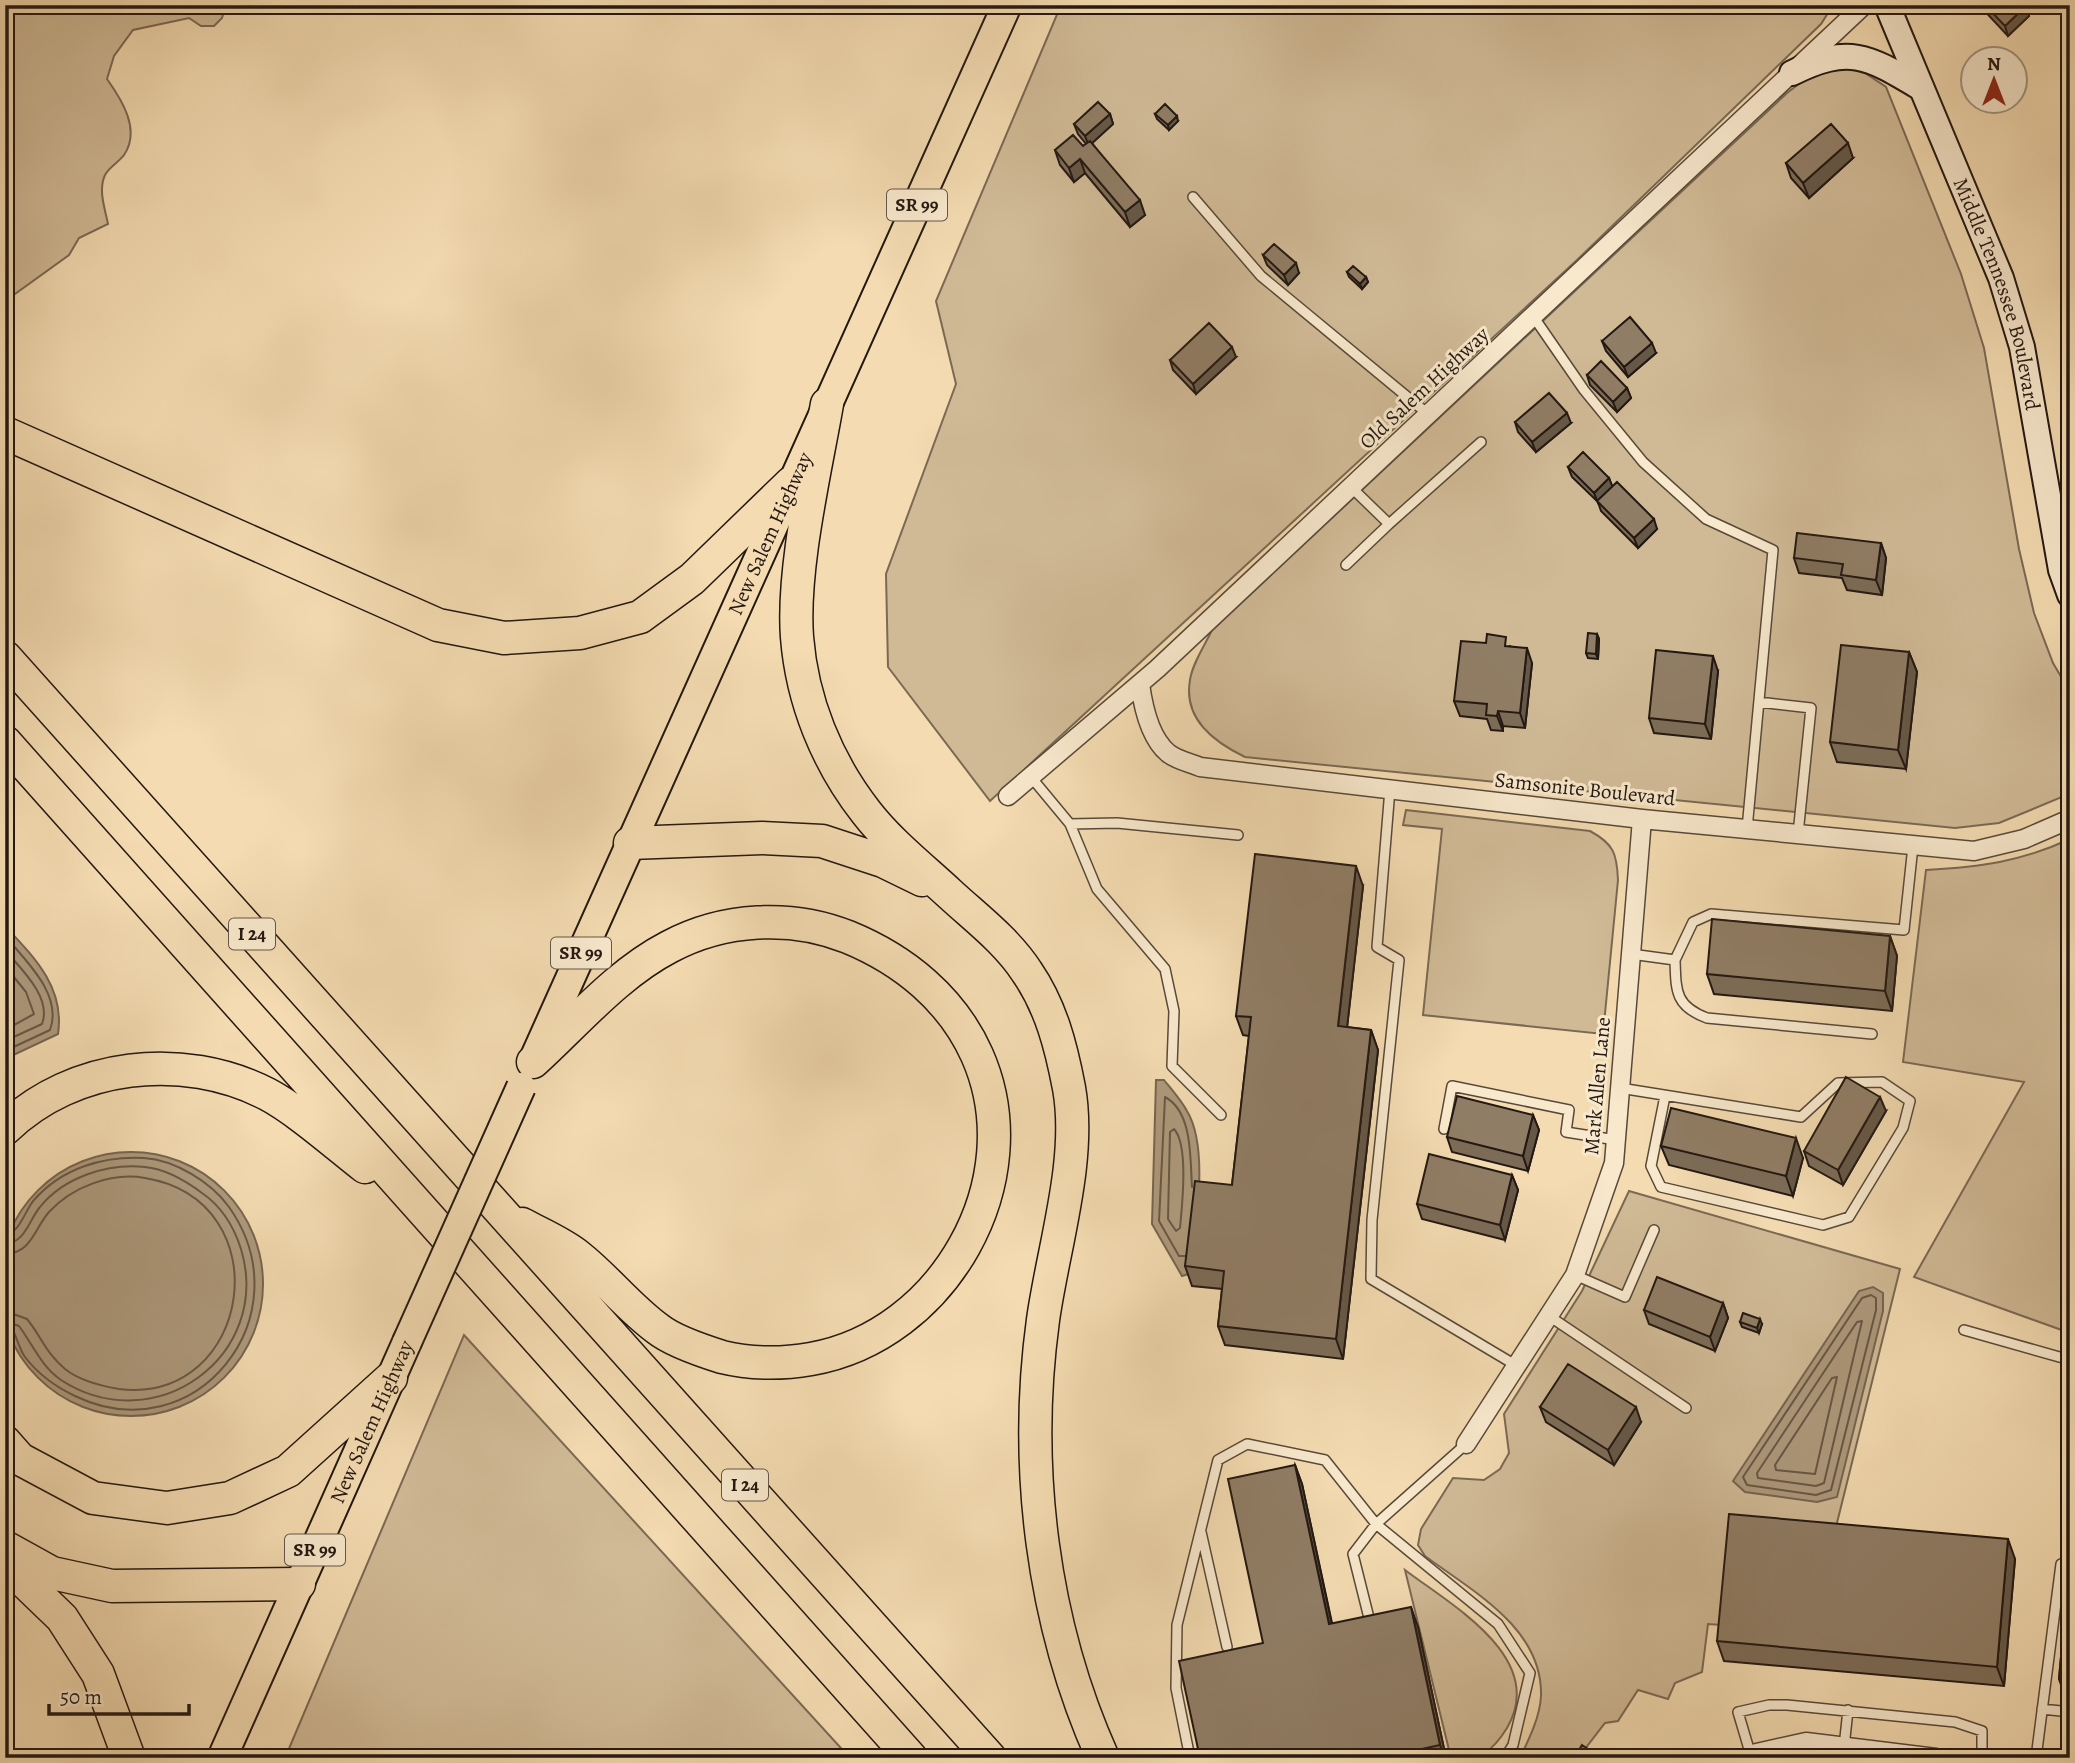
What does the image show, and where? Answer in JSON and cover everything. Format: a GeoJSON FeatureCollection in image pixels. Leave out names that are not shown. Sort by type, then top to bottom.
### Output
{"type":"FeatureCollection","features":[{"type":"Feature","properties":{"kind":"highway"},"geometry":{"type":"LineString","coordinates":[[827,404],[801,559],[797,635],[808,699],[828,755],[867,814],[990,930],[1026,970],[1055,1023],[1070,1092],[1071,1154],[1042,1323],[1035,1416],[1037,1497],[1053,1605],[1088,1724],[1103,1758]]}},
{"type":"Feature","properties":{"kind":"highway"},"geometry":{"type":"LineString","coordinates":[[5,433],[438,625],[504,638],[580,633],[640,617],[692,579],[791,483]]}},
{"type":"Feature","properties":{"kind":"highway","name":"I 24"},"geometry":{"type":"LineString","coordinates":[[5,657],[990,1758]]}},
{"type":"Feature","properties":{"kind":"highway","name":"I 24"},"geometry":{"type":"LineString","coordinates":[[5,742],[911,1758]]}},
{"type":"Feature","properties":{"kind":"highway"},"geometry":{"type":"LineString","coordinates":[[630,843],[762,838],[822,841],[883,861],[951,895]]}},
{"type":"Feature","properties":{"kind":"highway"},"geometry":{"type":"LineString","coordinates":[[499,1211],[576,1254],[660,1332],[723,1357],[781,1364],[840,1353],[865,1344],[912,1311],[937,1288],[958,1259],[975,1226],[986,1195],[992,1163],[993,1127],[988,1089],[978,1056],[961,1025],[936,994],[906,967],[877,949],[812,925],[776,921],[738,924],[705,932],[669,946],[635,968],[527,1075]]}},
{"type":"Feature","properties":{"kind":"highway"},"geometry":{"type":"LineString","coordinates":[[5,1129],[22,1113],[80,1082],[141,1067],[211,1074],[268,1094],[425,1213]]}},
{"type":"Feature","properties":{"kind":"highway"},"geometry":{"type":"LineString","coordinates":[[5,1443],[20,1459],[93,1498],[167,1508],[230,1498],[288,1471],[391,1378]]}},
{"type":"Feature","properties":{"kind":"highway"},"geometry":{"type":"LineString","coordinates":[[5,1547],[52,1573],[112,1586],[299,1584]]}},
{"type":"Feature","properties":{"kind":"highway"},"geometry":{"type":"LineString","coordinates":[[5,1563],[62,1618],[84,1651],[98,1674],[129,1758]]}},
{"type":"Feature","properties":{"kind":"main road","name":"New Salem Highway"},"geometry":{"type":"LineString","coordinates":[[222,1758],[1007,5]]}},
{"type":"Feature","properties":{"kind":"main road","name":"Middle Tennessee Boulevard"},"geometry":{"type":"LineString","coordinates":[[1887,5],[2001,278],[2022,347],[2061,570],[2070,594]]}},
{"type":"Feature","properties":{"kind":"main road"},"geometry":{"type":"LineString","coordinates":[[1792,73],[1826,58],[1855,57],[1879,63],[1921,88]]}},
{"type":"Feature","properties":{"kind":"street","name":"Old Salem Highway"},"geometry":{"type":"LineString","coordinates":[[1008,796],[1140,684],[1864,5]]}},
{"type":"Feature","properties":{"kind":"street","name":"Samsonite Boulevard"},"geometry":{"type":"LineString","coordinates":[[1140,684],[1143,704],[1168,753],[1200,768],[1642,818],[1974,851],[2024,839],[2070,819]]}},
{"type":"Feature","properties":{"kind":"street","name":"Mark Allen Lane"},"geometry":{"type":"LineString","coordinates":[[1466,1444],[1575,1275],[1614,1163],[1642,818]]}},
{"type":"Feature","properties":{"kind":"street"},"geometry":{"type":"LineString","coordinates":[[1753,1757],[1805,1742],[1936,1758]]}},
{"type":"Feature","properties":{"kind":"lane"},"geometry":{"type":"LineString","coordinates":[[1193,197],[1261,276],[1429,414]]}},
{"type":"Feature","properties":{"kind":"lane"},"geometry":{"type":"LineString","coordinates":[[1533,316],[1584,390],[1651,471],[1706,519],[1773,550],[1747,829]]}},
{"type":"Feature","properties":{"kind":"lane"},"geometry":{"type":"LineString","coordinates":[[1346,565],[1481,442]]}},
{"type":"Feature","properties":{"kind":"lane"},"geometry":{"type":"LineString","coordinates":[[1351,487],[1389,524]]}},
{"type":"Feature","properties":{"kind":"lane"},"geometry":{"type":"LineString","coordinates":[[1759,702],[1811,708],[1798,834]]}},
{"type":"Feature","properties":{"kind":"lane"},"geometry":{"type":"LineString","coordinates":[[1031,777],[1070,824],[1097,889],[1165,970],[1174,1011],[1172,1066],[1221,1115]]}},
{"type":"Feature","properties":{"kind":"lane"},"geometry":{"type":"LineString","coordinates":[[1391,789],[1377,947],[1399,960],[1372,1220],[1371,1279],[1517,1366]]}},
{"type":"Feature","properties":{"kind":"lane"},"geometry":{"type":"LineString","coordinates":[[1070,824],[1117,823],[1238,835]]}},
{"type":"Feature","properties":{"kind":"lane"},"geometry":{"type":"LineString","coordinates":[[1872,1034],[1707,1018],[1683,1005],[1678,994],[1675,960],[1693,922],[1711,914],[1904,930],[1913,846]]}},
{"type":"Feature","properties":{"kind":"lane"},"geometry":{"type":"LineString","coordinates":[[1631,954],[1675,960]]}},
{"type":"Feature","properties":{"kind":"lane"},"geometry":{"type":"LineString","coordinates":[[1620,1088],[1801,1117],[1838,1083],[1882,1082],[1910,1101],[1903,1128],[1849,1217],[1823,1225],[1661,1186],[1651,1166],[1665,1096]]}},
{"type":"Feature","properties":{"kind":"lane"},"geometry":{"type":"LineString","coordinates":[[1444,1129],[1452,1086],[1569,1110],[1566,1132],[1616,1140]]}},
{"type":"Feature","properties":{"kind":"lane"},"geometry":{"type":"LineString","coordinates":[[1575,1275],[1625,1297],[1654,1230]]}},
{"type":"Feature","properties":{"kind":"lane"},"geometry":{"type":"LineString","coordinates":[[1549,1316],[1686,1408]]}},
{"type":"Feature","properties":{"kind":"lane"},"geometry":{"type":"LineString","coordinates":[[1964,1330],[2070,1360]]}},
{"type":"Feature","properties":{"kind":"lane"},"geometry":{"type":"LineString","coordinates":[[1190,1758],[1176,1688],[1177,1625],[1219,1460],[1247,1444],[1325,1460],[1376,1524],[1498,1625],[1530,1673],[1513,1745],[1505,1758]]}},
{"type":"Feature","properties":{"kind":"lane"},"geometry":{"type":"LineString","coordinates":[[1371,1626],[1353,1554],[1376,1524],[1466,1444]]}},
{"type":"Feature","properties":{"kind":"lane"},"geometry":{"type":"LineString","coordinates":[[1200,1531],[1227,1647]]}},
{"type":"Feature","properties":{"kind":"lane"},"geometry":{"type":"LineString","coordinates":[[2036,1758],[2061,1563]]}},
{"type":"Feature","properties":{"kind":"lane"},"geometry":{"type":"LineString","coordinates":[[1729,1758],[1753,1757],[1738,1712],[1769,1705],[1848,1710],[1955,1723],[1982,1731],[1982,1758]]}},
{"type":"Feature","properties":{"kind":"lane"},"geometry":{"type":"LineString","coordinates":[[2042,1709],[2070,1712]]}},
{"type":"Feature","properties":{"kind":"lane"},"geometry":{"type":"LineString","coordinates":[[1844,1747],[1848,1710]]}},
{"type":"Feature","properties":{"kind":"shaded area"},"geometry":{"type":"Polygon","coordinates":[[[5,5],[226,5],[222,18],[214,26],[201,26],[189,18],[133,30],[114,56],[107,79],[128,116],[131,136],[124,155],[107,172],[103,181],[103,200],[108,224],[79,238],[69,255],[8,299],[5,299],[5,5]]]}},
{"type":"Feature","properties":{"kind":"shaded area"},"geometry":{"type":"Polygon","coordinates":[[[1061,5],[1833,5],[1821,24],[1577,260],[990,801],[888,667],[886,574],[956,384],[936,301],[1061,5]]]}},
{"type":"Feature","properties":{"kind":"shaded area"},"geometry":{"type":"Polygon","coordinates":[[[1842,67],[1865,73],[1886,87],[1961,274],[1984,348],[2019,549],[2034,613],[2053,663],[2070,692],[2070,790],[2062,797],[1999,823],[1955,828],[1245,757],[1212,736],[1196,718],[1189,694],[1193,668],[1212,630],[1787,93],[1813,73],[1842,67]]]}},
{"type":"Feature","properties":{"kind":"shaded area"},"geometry":{"type":"Polygon","coordinates":[[[1406,810],[1590,831],[1609,845],[1617,863],[1618,880],[1603,1034],[1423,1015],[1442,829],[1403,825],[1406,810]]]}},
{"type":"Feature","properties":{"kind":"shaded area"},"geometry":{"type":"Polygon","coordinates":[[[2070,839],[2070,1333],[1914,1277],[2024,1082],[1903,1062],[1926,870],[1999,862],[2034,853],[2070,839]]]}},
{"type":"Feature","properties":{"kind":"shaded area"},"geometry":{"type":"Polygon","coordinates":[[[1629,1191],[1900,1269],[1833,1539],[1722,1625],[1708,1624],[1702,1672],[1675,1683],[1668,1699],[1638,1690],[1618,1721],[1605,1723],[1578,1758],[1520,1758],[1536,1720],[1541,1696],[1539,1672],[1530,1650],[1518,1631],[1501,1614],[1425,1556],[1418,1545],[1421,1529],[1453,1478],[1484,1480],[1500,1469],[1509,1453],[1504,1414],[1582,1291],[1629,1191]]]}},
{"type":"Feature","properties":{"kind":"shaded area"},"geometry":{"type":"Polygon","coordinates":[[[464,1335],[850,1758],[285,1758],[464,1335]]]}},
{"type":"Feature","properties":{"kind":"shaded area"},"geometry":{"type":"Polygon","coordinates":[[[1405,1570],[1489,1636],[1505,1656],[1515,1679],[1516,1703],[1507,1728],[1496,1744],[1484,1753],[1451,1758],[1405,1570]]]}},
{"type":"Feature","properties":{"kind":"water"},"geometry":{"type":"Polygon","coordinates":[[[5,926],[45,975],[57,1002],[59,1017],[58,1034],[5,1059],[5,926]]]}},
{"type":"Feature","properties":{"kind":"water"},"geometry":{"type":"Polygon","coordinates":[[[1156,1080],[1164,1080],[1185,1107],[1194,1127],[1198,1146],[1199,1191],[1194,1236],[1189,1274],[1182,1276],[1152,1224],[1156,1080]]]}},
{"type":"Feature","properties":{"kind":"water"},"geometry":{"type":"Polygon","coordinates":[[[131,1152],[157,1154],[193,1167],[215,1182],[233,1200],[253,1233],[261,1258],[261,1310],[248,1346],[233,1368],[215,1386],[182,1406],[157,1414],[131,1416],[105,1414],[69,1401],[47,1386],[29,1368],[9,1335],[1,1310],[-1,1284],[1,1258],[14,1222],[29,1200],[47,1182],[80,1162],[105,1154],[131,1152]]]}},
{"type":"Feature","properties":{"kind":"water"},"geometry":{"type":"Polygon","coordinates":[[[1873,1287],[1883,1293],[1883,1311],[1837,1497],[1817,1502],[1745,1492],[1733,1481],[1859,1291],[1873,1287]]]}},
{"type":"Feature","properties":{"kind":"building"},"geometry":{"type":"Polygon","coordinates":[[[1985,5],[2025,5],[2026,6],[2005,26],[1985,5]]]}},
{"type":"Feature","properties":{"kind":"building"},"geometry":{"type":"Polygon","coordinates":[[[1098,102],[1110,114],[1085,136],[1074,124],[1098,102]]]}},
{"type":"Feature","properties":{"kind":"building"},"geometry":{"type":"Polygon","coordinates":[[[1165,104],[1177,116],[1168,125],[1155,114],[1165,104]]]}},
{"type":"Feature","properties":{"kind":"building"},"geometry":{"type":"Polygon","coordinates":[[[1831,124],[1848,143],[1803,183],[1786,163],[1831,124]]]}},
{"type":"Feature","properties":{"kind":"building"},"geometry":{"type":"Polygon","coordinates":[[[1073,135],[1083,146],[1090,141],[1140,200],[1125,212],[1080,159],[1069,168],[1055,150],[1073,135]]]}},
{"type":"Feature","properties":{"kind":"building"},"geometry":{"type":"Polygon","coordinates":[[[1274,244],[1296,263],[1284,275],[1263,255],[1274,244]]]}},
{"type":"Feature","properties":{"kind":"building"},"geometry":{"type":"Polygon","coordinates":[[[1353,266],[1366,277],[1360,284],[1347,272],[1353,266]]]}},
{"type":"Feature","properties":{"kind":"building"},"geometry":{"type":"Polygon","coordinates":[[[1630,317],[1652,343],[1624,367],[1602,341],[1630,317]]]}},
{"type":"Feature","properties":{"kind":"building"},"geometry":{"type":"Polygon","coordinates":[[[1209,323],[1232,347],[1193,384],[1170,360],[1209,323]]]}},
{"type":"Feature","properties":{"kind":"building"},"geometry":{"type":"Polygon","coordinates":[[[1601,361],[1627,388],[1613,402],[1587,375],[1601,361]]]}},
{"type":"Feature","properties":{"kind":"building"},"geometry":{"type":"Polygon","coordinates":[[[1549,393],[1567,413],[1532,442],[1515,422],[1549,393]]]}},
{"type":"Feature","properties":{"kind":"building"},"geometry":{"type":"Polygon","coordinates":[[[1583,452],[1609,478],[1594,493],[1568,467],[1583,452]]]}},
{"type":"Feature","properties":{"kind":"building"},"geometry":{"type":"Polygon","coordinates":[[[1617,482],[1654,519],[1634,538],[1597,501],[1617,482]]]}},
{"type":"Feature","properties":{"kind":"building"},"geometry":{"type":"Polygon","coordinates":[[[1797,533],[1881,543],[1876,580],[1841,575],[1843,564],[1794,558],[1797,533]]]}},
{"type":"Feature","properties":{"kind":"building"},"geometry":{"type":"Polygon","coordinates":[[[1588,633],[1597,634],[1596,654],[1586,653],[1588,633]]]}},
{"type":"Feature","properties":{"kind":"building"},"geometry":{"type":"Polygon","coordinates":[[[1487,634],[1506,637],[1505,646],[1527,648],[1520,713],[1498,711],[1497,716],[1486,715],[1487,704],[1454,701],[1461,641],[1486,643],[1487,634]]]}},
{"type":"Feature","properties":{"kind":"building"},"geometry":{"type":"Polygon","coordinates":[[[1841,645],[1909,652],[1898,750],[1830,742],[1841,645]]]}},
{"type":"Feature","properties":{"kind":"building"},"geometry":{"type":"Polygon","coordinates":[[[1656,650],[1713,656],[1705,724],[1649,718],[1656,650]]]}},
{"type":"Feature","properties":{"kind":"building"},"geometry":{"type":"Polygon","coordinates":[[[1255,854],[1356,866],[1338,1026],[1371,1030],[1336,1339],[1218,1326],[1224,1271],[1185,1266],[1195,1181],[1232,1185],[1251,1017],[1236,1016],[1255,854]]]}},
{"type":"Feature","properties":{"kind":"building"},"geometry":{"type":"Polygon","coordinates":[[[1712,919],[1890,936],[1885,991],[1707,974],[1712,919]]]}},
{"type":"Feature","properties":{"kind":"building"},"geometry":{"type":"Polygon","coordinates":[[[1846,1077],[1880,1097],[1838,1170],[1804,1151],[1846,1077]]]}},
{"type":"Feature","properties":{"kind":"building"},"geometry":{"type":"Polygon","coordinates":[[[1457,1096],[1533,1115],[1523,1156],[1447,1137],[1457,1096]]]}},
{"type":"Feature","properties":{"kind":"building"},"geometry":{"type":"Polygon","coordinates":[[[1671,1108],[1796,1138],[1786,1176],[1661,1146],[1671,1108]]]}},
{"type":"Feature","properties":{"kind":"building"},"geometry":{"type":"Polygon","coordinates":[[[1429,1154],[1512,1175],[1500,1225],[1417,1204],[1429,1154]]]}},
{"type":"Feature","properties":{"kind":"building"},"geometry":{"type":"Polygon","coordinates":[[[1657,1277],[1723,1303],[1710,1337],[1644,1310],[1657,1277]]]}},
{"type":"Feature","properties":{"kind":"building"},"geometry":{"type":"Polygon","coordinates":[[[1743,1313],[1760,1319],[1757,1328],[1740,1322],[1743,1313]]]}},
{"type":"Feature","properties":{"kind":"building"},"geometry":{"type":"Polygon","coordinates":[[[1568,1364],[1636,1407],[1608,1450],[1540,1407],[1568,1364]]]}},
{"type":"Feature","properties":{"kind":"building"},"geometry":{"type":"Polygon","coordinates":[[[1295,1465],[1329,1624],[1411,1607],[1440,1745],[1381,1758],[1200,1758],[1179,1661],[1263,1643],[1228,1479],[1295,1465]]]}},
{"type":"Feature","properties":{"kind":"building"},"geometry":{"type":"Polygon","coordinates":[[[1729,1514],[2008,1539],[1997,1667],[1717,1641],[1729,1514]]]}},
{"type":"Feature","properties":{"kind":"building"},"geometry":{"type":"Polygon","coordinates":[[[2070,1556],[2070,1680],[2059,1679],[2070,1556]]]}},
{"type":"Feature","properties":{"kind":"building"},"geometry":{"type":"Polygon","coordinates":[[[1582,1745],[1602,1758],[1574,1758],[1582,1745]]]}}]}
